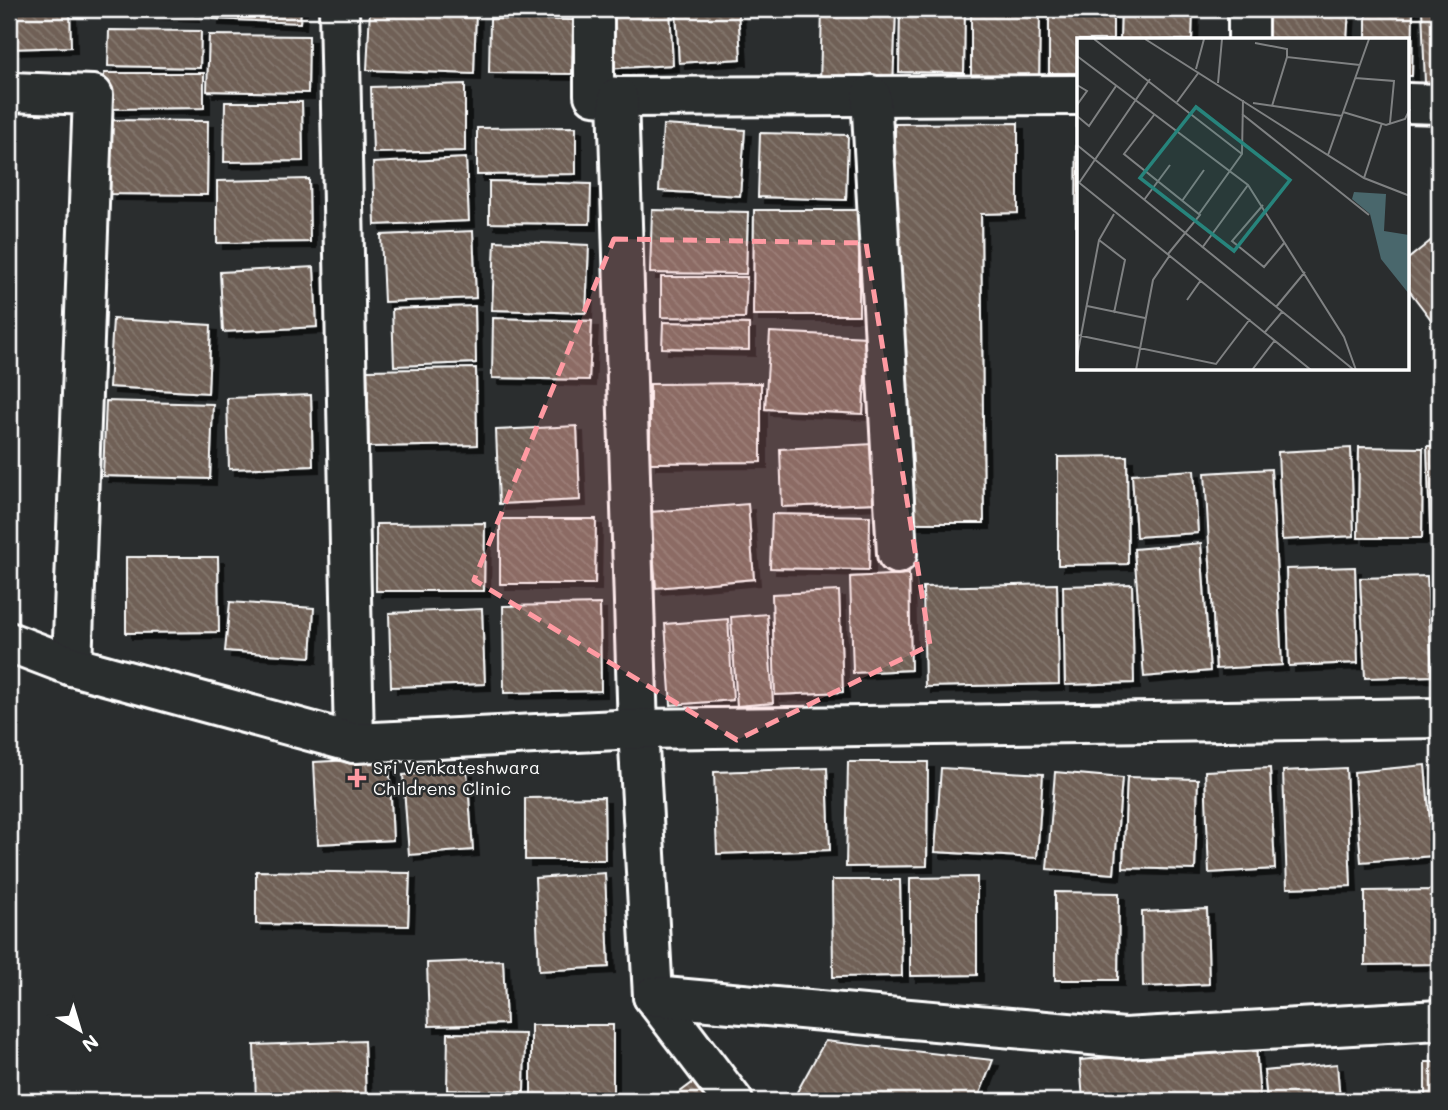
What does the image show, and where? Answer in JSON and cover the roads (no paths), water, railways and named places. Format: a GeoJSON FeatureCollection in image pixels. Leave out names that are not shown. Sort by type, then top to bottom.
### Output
{"type":"FeatureCollection","features":[{"type":"Feature","properties":{"kind":"street"},"geometry":{"type":"LineString","coordinates":[[339,9],[354,743]]}},
{"type":"Feature","properties":{"kind":"street"},"geometry":{"type":"LineString","coordinates":[[594,9],[594,95],[1077,95]]}},
{"type":"Feature","properties":{"kind":"street"},"geometry":{"type":"LineString","coordinates":[[1248,9],[1248,38]]}},
{"type":"Feature","properties":{"kind":"street"},"geometry":{"type":"LineString","coordinates":[[9,92],[93,95],[72,666]]}},
{"type":"Feature","properties":{"kind":"street"},"geometry":{"type":"LineString","coordinates":[[871,95],[897,554]]}},
{"type":"Feature","properties":{"kind":"street"},"geometry":{"type":"LineString","coordinates":[[618,97],[638,729],[653,996],[733,1101]]}},
{"type":"Feature","properties":{"kind":"street"},"geometry":{"type":"LineString","coordinates":[[1410,103],[1439,104]]}},
{"type":"Feature","properties":{"kind":"street"},"geometry":{"type":"LineString","coordinates":[[9,642],[72,666],[354,743],[638,729],[1439,718]]}},
{"type":"Feature","properties":{"kind":"street"},"geometry":{"type":"LineString","coordinates":[[653,996],[1124,1038],[1439,1020]]}},
{"type":"Feature","properties":{"kind":"place","name":"Sri Venkateshwara Childrens Clinic"},"geometry":{"type":"Point","coordinates":[357,778]}}]}
